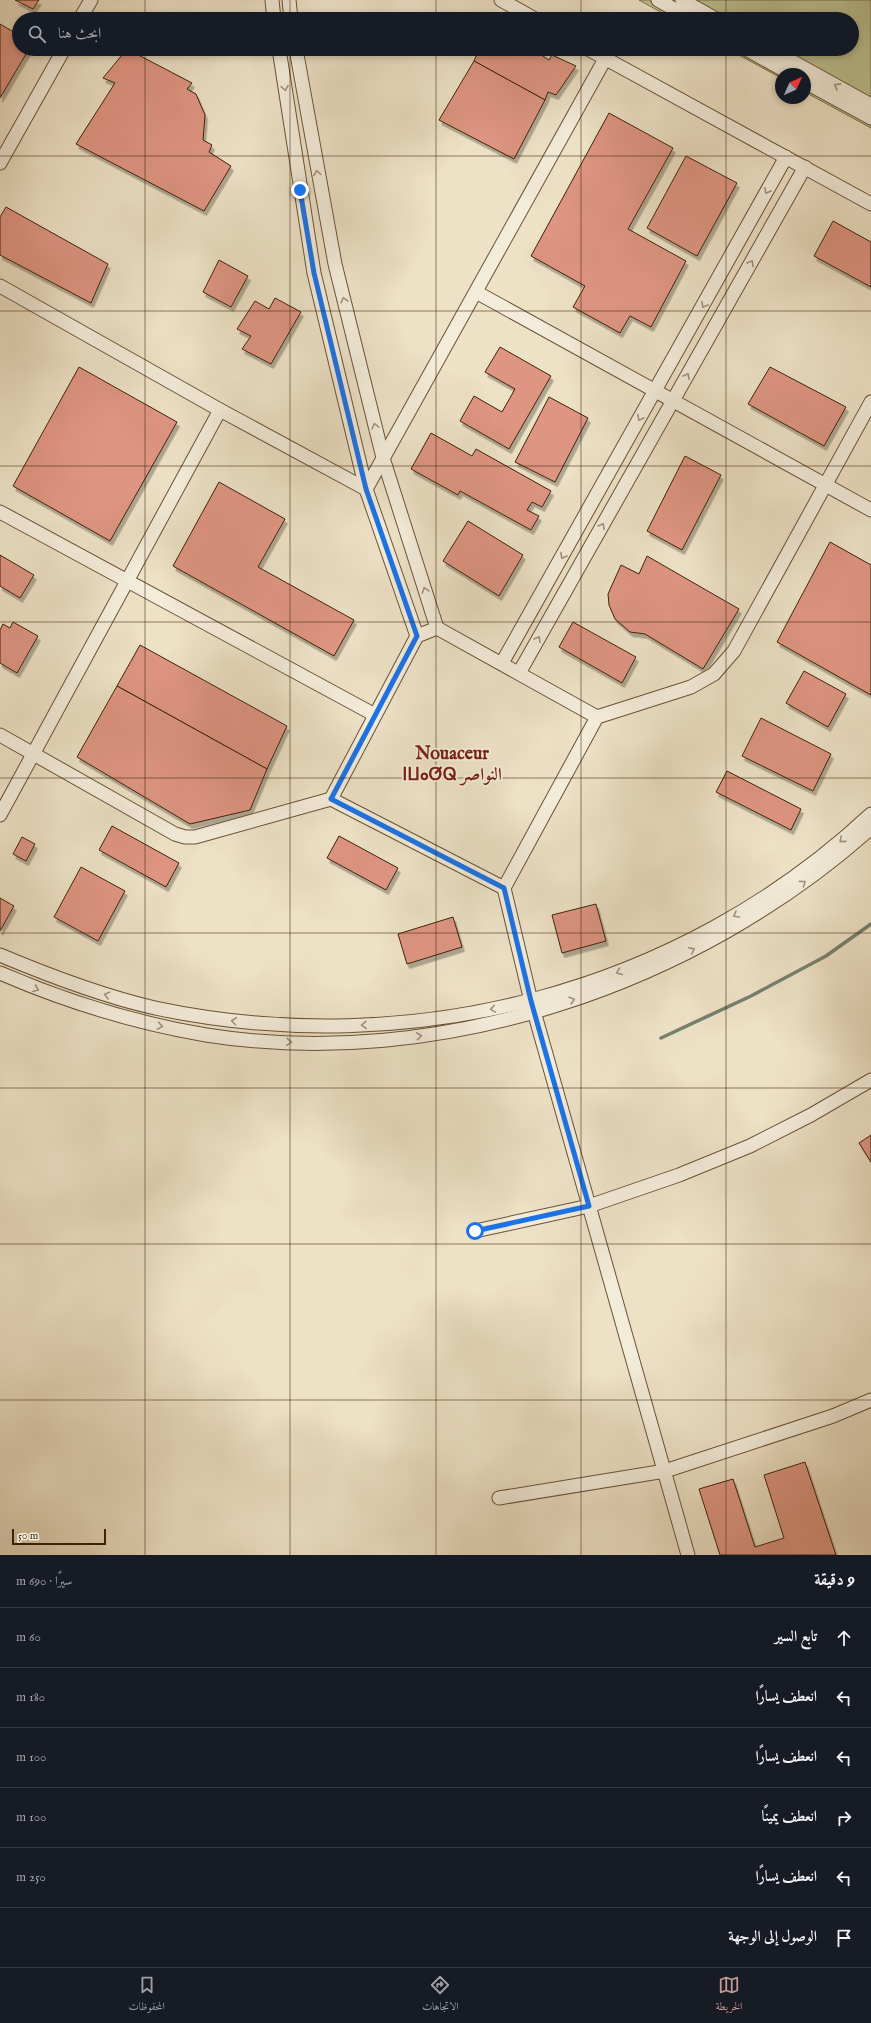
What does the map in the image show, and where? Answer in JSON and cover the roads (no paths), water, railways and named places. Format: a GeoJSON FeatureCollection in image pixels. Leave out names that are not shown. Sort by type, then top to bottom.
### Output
{"type":"FeatureCollection","features":[{"type":"Feature","properties":{"kind":"street"},"geometry":{"type":"LineString","coordinates":[[84,12],[91,0]]}},
{"type":"Feature","properties":{"kind":"street"},"geometry":{"type":"LineString","coordinates":[[272,0],[273,12]]}},
{"type":"Feature","properties":{"kind":"street"},"geometry":{"type":"LineString","coordinates":[[289,0],[290,12]]}},
{"type":"Feature","properties":{"kind":"street"},"geometry":{"type":"LineString","coordinates":[[502,0],[523,12]]}},
{"type":"Feature","properties":{"kind":"street"},"geometry":{"type":"LineString","coordinates":[[658,0],[679,12]]}},
{"type":"Feature","properties":{"kind":"street"},"geometry":{"type":"LineString","coordinates":[[682,0],[703,12]]}},
{"type":"Feature","properties":{"kind":"street"},"geometry":{"type":"LineString","coordinates":[[0,163],[60,56]]}},
{"type":"Feature","properties":{"kind":"street"},"geometry":{"type":"LineString","coordinates":[[280,56],[314,273],[366,489],[417,636]]}},
{"type":"Feature","properties":{"kind":"street"},"geometry":{"type":"LineString","coordinates":[[297,56],[335,264],[383,458],[438,628],[597,717]]}},
{"type":"Feature","properties":{"kind":"street"},"geometry":{"type":"LineString","coordinates":[[600,56],[871,204]]}},
{"type":"Feature","properties":{"kind":"street"},"geometry":{"type":"LineString","coordinates":[[759,56],[780,68]]}},
{"type":"Feature","properties":{"kind":"street"},"geometry":{"type":"LineString","coordinates":[[783,56],[871,105]]}},
{"type":"Feature","properties":{"kind":"street"},"geometry":{"type":"LineString","coordinates":[[366,489],[605,59]]}},
{"type":"Feature","properties":{"kind":"street"},"geometry":{"type":"LineString","coordinates":[[811,85],[871,118]]}},
{"type":"Feature","properties":{"kind":"street"},"geometry":{"type":"LineString","coordinates":[[502,663],[786,157]]}},
{"type":"Feature","properties":{"kind":"street"},"geometry":{"type":"LineString","coordinates":[[518,673],[805,167]]}},
{"type":"Feature","properties":{"kind":"street"},"geometry":{"type":"LineString","coordinates":[[0,286],[220,410],[366,489]]}},
{"type":"Feature","properties":{"kind":"street"},"geometry":{"type":"LineString","coordinates":[[476,292],[672,402],[871,510]]}},
{"type":"Feature","properties":{"kind":"street"},"geometry":{"type":"LineString","coordinates":[[688,1555],[533,1006],[504,888],[597,717],[691,687],[714,674],[734,652],[871,402]]}},
{"type":"Feature","properties":{"kind":"street"},"geometry":{"type":"LineString","coordinates":[[0,815],[220,410]]}},
{"type":"Feature","properties":{"kind":"street"},"geometry":{"type":"LineString","coordinates":[[0,512],[126,582],[375,715]]}},
{"type":"Feature","properties":{"kind":"street"},"geometry":{"type":"LineString","coordinates":[[331,799],[417,636],[438,628]]}},
{"type":"Feature","properties":{"kind":"street"},"geometry":{"type":"LineString","coordinates":[[0,735],[175,834],[185,837],[195,836],[331,799],[504,888]]}},
{"type":"Feature","properties":{"kind":"street"},"geometry":{"type":"LineString","coordinates":[[784,890],[871,814]]}},
{"type":"Feature","properties":{"kind":"street"},"geometry":{"type":"LineString","coordinates":[[0,973],[38,990],[94,1009],[150,1024],[208,1035],[267,1041],[325,1043],[384,1040],[442,1033],[507,1019],[533,1006],[661,954],[784,890],[843,852],[871,828]]}},
{"type":"Feature","properties":{"kind":"street"},"geometry":{"type":"LineString","coordinates":[[0,955],[44,974],[147,1006],[210,1018],[268,1024],[325,1026],[382,1025],[533,1006]]}},
{"type":"Feature","properties":{"kind":"street"},"geometry":{"type":"LineString","coordinates":[[475,1231],[589,1206],[679,1175],[750,1146],[811,1115],[871,1080]]}},
{"type":"Feature","properties":{"kind":"street"},"geometry":{"type":"LineString","coordinates":[[499,1498],[665,1471],[833,1416],[871,1400]]}},
{"type":"Feature","properties":{"kind":"waterway"},"geometry":{"type":"LineString","coordinates":[[661,1038],[751,996],[826,956],[871,924]]}},
{"type":"Feature","properties":{"kind":"district","name":"Nouaceur ⵏⵡⴰⵚⵕ النواصر"},"geometry":{"type":"Point","coordinates":[452,764]}}]}
